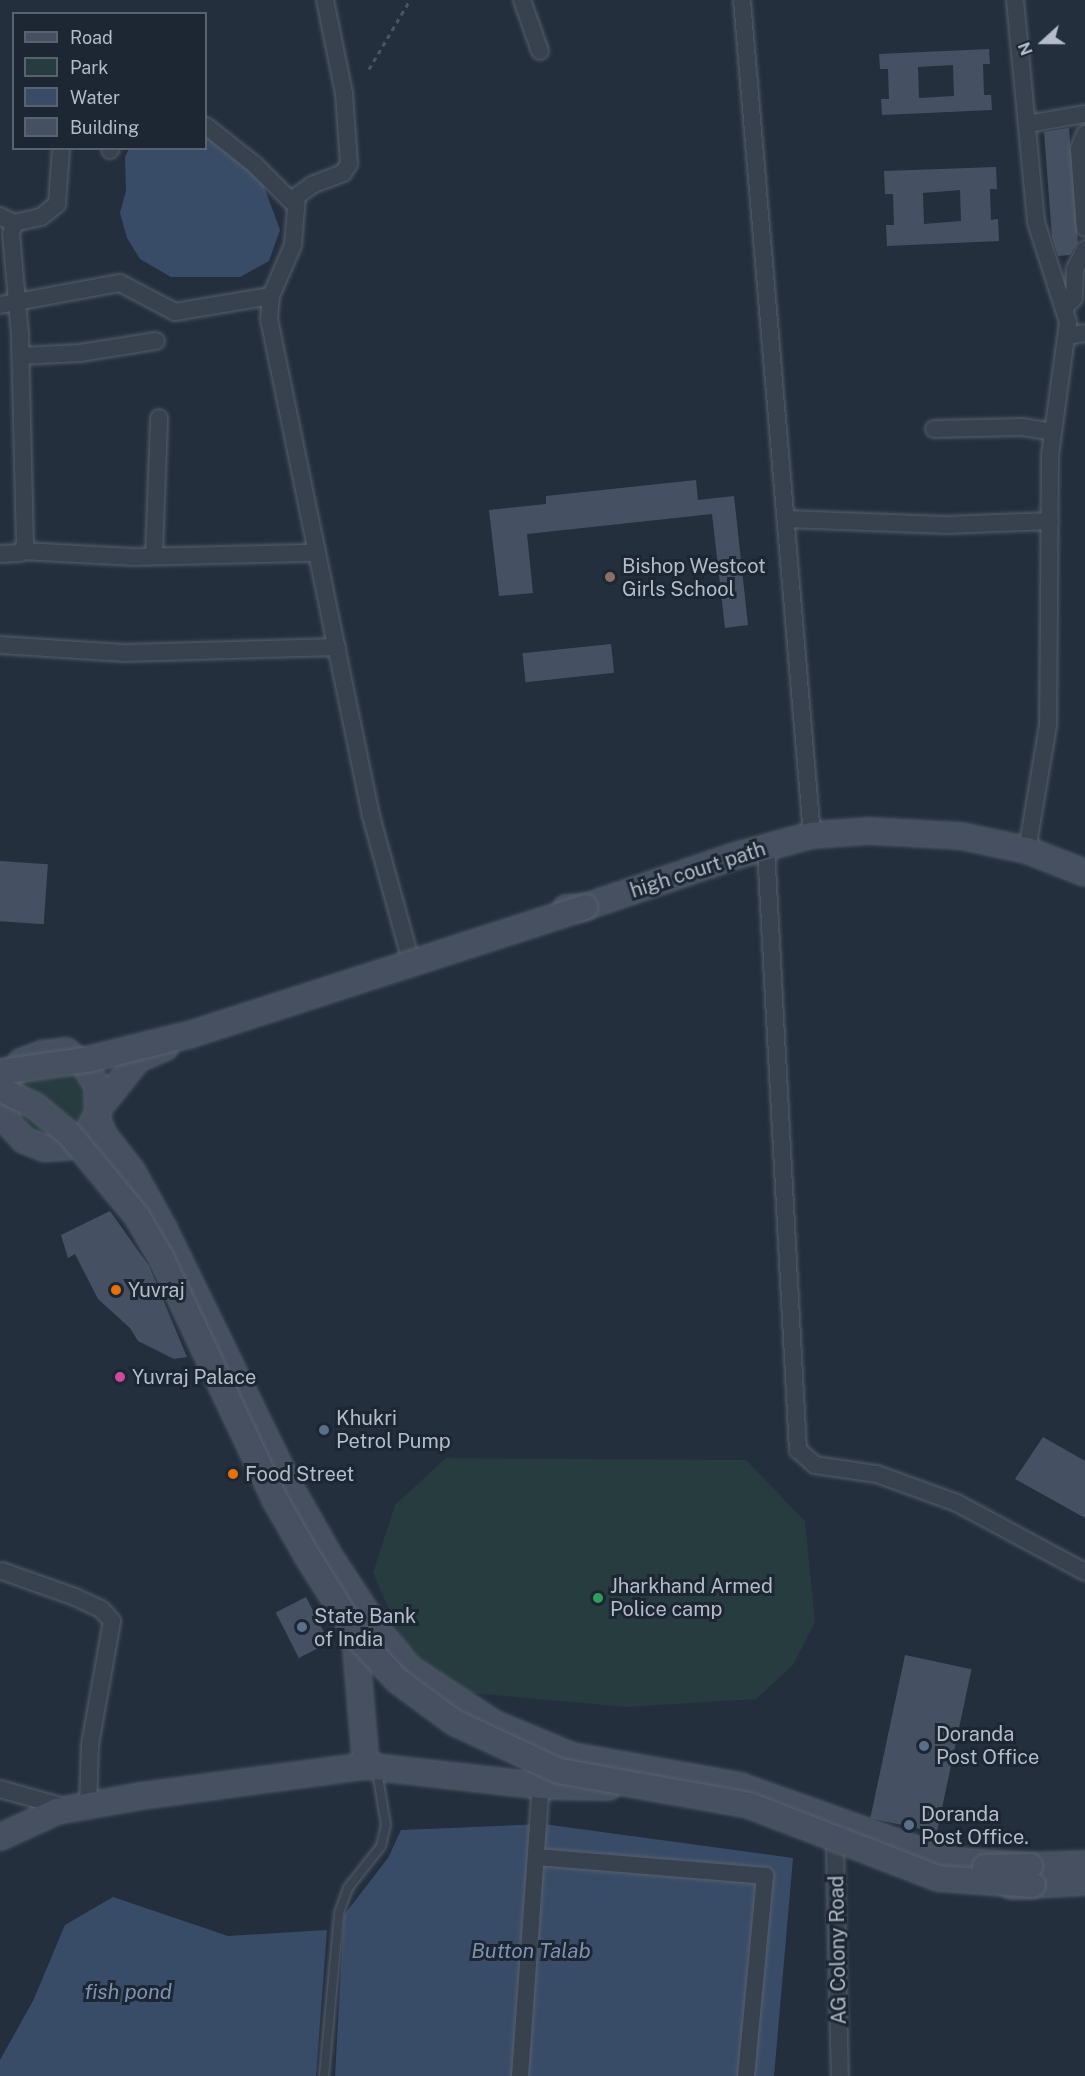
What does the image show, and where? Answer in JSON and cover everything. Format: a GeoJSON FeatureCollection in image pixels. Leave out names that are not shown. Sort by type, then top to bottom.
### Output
{"type":"FeatureCollection","features":[{"type":"Feature","properties":{"kind":"main road","name":"high court path"},"geometry":{"type":"LineString","coordinates":[[585,907],[812,835],[930,832],[1028,850],[1085,873]]}},
{"type":"Feature","properties":{"kind":"main road"},"geometry":{"type":"LineString","coordinates":[[0,1064],[42,1053],[93,1049],[199,1024],[547,909],[585,907]]}},
{"type":"Feature","properties":{"kind":"main road"},"geometry":{"type":"LineString","coordinates":[[42,1053],[21,1062],[8,1080],[1,1098],[9,1124],[24,1140],[44,1148],[66,1147],[85,1136],[98,1113],[138,1059],[150,1051],[554,929],[585,907]]}},
{"type":"Feature","properties":{"kind":"main road"},"geometry":{"type":"LineString","coordinates":[[0,1073],[91,1059],[192,1034],[585,907]]}},
{"type":"Feature","properties":{"kind":"main road"},"geometry":{"type":"LineString","coordinates":[[66,1051],[84,1065],[97,1085],[98,1113],[104,1135],[132,1171],[163,1227],[306,1516],[376,1627],[409,1668],[495,1724],[572,1756],[740,1786],[838,1835],[888,1871],[939,1888],[1032,1876],[1085,1864]]}},
{"type":"Feature","properties":{"kind":"main road"},"geometry":{"type":"LineString","coordinates":[[0,1073],[24,1082],[63,1112],[88,1137],[152,1222],[306,1535],[369,1634],[405,1672],[492,1731],[565,1760],[725,1788],[767,1801],[922,1861],[1085,1882]]}},
{"type":"Feature","properties":{"kind":"main road"},"geometry":{"type":"LineString","coordinates":[[1,1098],[29,1102],[70,1135],[136,1216],[162,1259],[276,1501],[360,1640],[397,1680],[454,1722],[559,1771],[749,1805],[938,1878],[1032,1876]]}},
{"type":"Feature","properties":{"kind":"main road"},"geometry":{"type":"LineString","coordinates":[[66,1147],[113,1193],[173,1288],[202,1361],[260,1486],[356,1647],[395,1692],[445,1728],[556,1778],[621,1787],[758,1813],[838,1835]]}},
{"type":"Feature","properties":{"kind":"main road"},"geometry":{"type":"LineString","coordinates":[[356,1647],[371,1767]]}},
{"type":"Feature","properties":{"kind":"main road"},"geometry":{"type":"LineString","coordinates":[[0,1837],[35,1818],[79,1807],[371,1767],[541,1786],[621,1787]]}},
{"type":"Feature","properties":{"kind":"street"},"geometry":{"type":"LineString","coordinates":[[326,0],[344,93],[349,164],[342,173],[303,190],[294,204],[291,254],[272,296],[270,330],[371,816],[409,954]]}},
{"type":"Feature","properties":{"kind":"street"},"geometry":{"type":"LineString","coordinates":[[522,0],[540,51]]}},
{"type":"Feature","properties":{"kind":"street"},"geometry":{"type":"LineString","coordinates":[[742,0],[812,835]]}},
{"type":"Feature","properties":{"kind":"street"},"geometry":{"type":"LineString","coordinates":[[1015,0],[1036,222],[1065,307],[1067,336],[1052,432],[1048,725],[1028,850]]}},
{"type":"Feature","properties":{"kind":"street"},"geometry":{"type":"LineString","coordinates":[[1028,124],[1085,114]]}},
{"type":"Feature","properties":{"kind":"street"},"geometry":{"type":"LineString","coordinates":[[207,127],[255,165],[294,204]]}},
{"type":"Feature","properties":{"kind":"street"},"geometry":{"type":"LineString","coordinates":[[1085,134],[1079,140],[1085,228]]}},
{"type":"Feature","properties":{"kind":"street"},"geometry":{"type":"LineString","coordinates":[[22,551],[25,530],[21,356],[18,305],[7,219],[41,217],[57,204],[61,150]]}},
{"type":"Feature","properties":{"kind":"street"},"geometry":{"type":"LineString","coordinates":[[1065,307],[1073,300],[1075,269],[1085,251]]}},
{"type":"Feature","properties":{"kind":"street"},"geometry":{"type":"LineString","coordinates":[[0,305],[18,305],[120,283],[175,312],[272,296]]}},
{"type":"Feature","properties":{"kind":"street"},"geometry":{"type":"LineString","coordinates":[[1067,336],[1085,333]]}},
{"type":"Feature","properties":{"kind":"street"},"geometry":{"type":"LineString","coordinates":[[21,356],[80,353],[156,341]]}},
{"type":"Feature","properties":{"kind":"street"},"geometry":{"type":"LineString","coordinates":[[154,556],[159,418]]}},
{"type":"Feature","properties":{"kind":"street"},"geometry":{"type":"LineString","coordinates":[[934,429],[1022,427],[1052,432]]}},
{"type":"Feature","properties":{"kind":"street"},"geometry":{"type":"LineString","coordinates":[[787,519],[946,525],[1050,521]]}},
{"type":"Feature","properties":{"kind":"street"},"geometry":{"type":"LineString","coordinates":[[0,554],[22,551],[154,556],[317,553]]}},
{"type":"Feature","properties":{"kind":"street"},"geometry":{"type":"LineString","coordinates":[[0,645],[125,653],[337,647]]}},
{"type":"Feature","properties":{"kind":"street"},"geometry":{"type":"LineString","coordinates":[[766,848],[798,1450],[815,1465],[896,1479],[957,1503],[1085,1572]]}},
{"type":"Feature","properties":{"kind":"street"},"geometry":{"type":"LineString","coordinates":[[0,1789],[79,1807],[112,1621],[101,1610],[75,1597],[2,1571]]}},
{"type":"Feature","properties":{"kind":"street"},"geometry":{"type":"LineString","coordinates":[[520,2076],[541,1786]]}},
{"type":"Feature","properties":{"kind":"street","name":"AG Colony Road"},"geometry":{"type":"LineString","coordinates":[[838,1835],[840,2076]]}},
{"type":"Feature","properties":{"kind":"street"},"geometry":{"type":"LineString","coordinates":[[536,1857],[765,1876],[747,2076]]}},
{"type":"Feature","properties":{"kind":"lane"},"geometry":{"type":"LineString","coordinates":[[324,2076],[339,1913],[348,1888],[381,1846],[386,1825],[371,1767]]}},
{"type":"Feature","properties":{"kind":"path"},"geometry":{"type":"LineString","coordinates":[[369,69],[410,0]]}},
{"type":"Feature","properties":{"kind":"green space"},"geometry":{"type":"Polygon","coordinates":[[[55,1059],[86,1079],[86,1116],[74,1130],[47,1137],[30,1131],[17,1117],[16,1080],[55,1059]]]}},
{"type":"Feature","properties":{"kind":"green space","name":"Jharkhand Armed Police camp"},"geometry":{"type":"Polygon","coordinates":[[[446,1458],[746,1460],[805,1521],[815,1622],[793,1665],[756,1699],[626,1707],[471,1693],[410,1657],[373,1573],[395,1505],[446,1458]]]}},
{"type":"Feature","properties":{"kind":"water"},"geometry":{"type":"Polygon","coordinates":[[[207,116],[261,178],[280,230],[269,261],[240,277],[171,277],[140,259],[127,238],[120,213],[126,191],[125,157],[128,150],[207,150],[207,116]]]}},
{"type":"Feature","properties":{"kind":"water","name":"Button Talab"},"geometry":{"type":"Polygon","coordinates":[[[543,1824],[793,1858],[774,2076],[335,2076],[344,1915],[388,1858],[401,1830],[543,1824]]]}},
{"type":"Feature","properties":{"kind":"water","name":"fish pond"},"geometry":{"type":"Polygon","coordinates":[[[113,1897],[228,1936],[327,1930],[316,2076],[0,2076],[0,2060],[33,2001],[65,1925],[113,1897]]]}},
{"type":"Feature","properties":{"kind":"building"},"geometry":{"type":"Polygon","coordinates":[[[989,49],[990,64],[983,64],[984,95],[991,95],[992,110],[882,115],[881,99],[889,99],[888,69],[880,69],[879,54],[989,49]],[[953,65],[918,67],[919,98],[954,96],[953,65]]]}},
{"type":"Feature","properties":{"kind":"building"},"geometry":{"type":"Polygon","coordinates":[[[1069,128],[1078,242],[1070,255],[1058,256],[1052,237],[1044,132],[1069,128]]]}},
{"type":"Feature","properties":{"kind":"building"},"geometry":{"type":"Polygon","coordinates":[[[996,167],[997,189],[990,189],[991,220],[998,219],[999,241],[887,246],[886,225],[894,225],[893,194],[885,194],[884,171],[996,167]],[[960,190],[923,193],[924,224],[961,221],[960,190]]]}},
{"type":"Feature","properties":{"kind":"building"},"geometry":{"type":"Polygon","coordinates":[[[696,480],[698,500],[734,496],[748,625],[725,628],[712,514],[527,534],[533,593],[499,596],[489,510],[546,504],[546,496],[696,480]]]}},
{"type":"Feature","properties":{"kind":"building"},"geometry":{"type":"Polygon","coordinates":[[[611,644],[614,673],[526,682],[522,653],[611,644]]]}},
{"type":"Feature","properties":{"kind":"building"},"geometry":{"type":"Polygon","coordinates":[[[0,861],[48,864],[44,924],[0,921],[0,861]]]}},
{"type":"Feature","properties":{"kind":"building"},"geometry":{"type":"Polygon","coordinates":[[[110,1211],[149,1266],[187,1357],[174,1359],[138,1341],[130,1328],[98,1299],[75,1254],[68,1258],[61,1235],[110,1211]]]}},
{"type":"Feature","properties":{"kind":"building"},"geometry":{"type":"Polygon","coordinates":[[[1043,1437],[1085,1461],[1085,1518],[1015,1479],[1043,1437]]]}},
{"type":"Feature","properties":{"kind":"building","name":"State Bank of India"},"geometry":{"type":"Polygon","coordinates":[[[306,1597],[329,1642],[299,1658],[276,1612],[306,1597]]]}},
{"type":"Feature","properties":{"kind":"building","name":"Doranda Post Office"},"geometry":{"type":"Polygon","coordinates":[[[905,1655],[972,1669],[937,1832],[870,1818],[905,1655]]]}},
{"type":"Feature","properties":{"kind":"place","name":"Bishop Westcot Girls School"},"geometry":{"type":"Point","coordinates":[610,577]}},
{"type":"Feature","properties":{"kind":"place","name":"Yuvraj"},"geometry":{"type":"Point","coordinates":[116,1290]}},
{"type":"Feature","properties":{"kind":"place","name":"Yuvraj Palace"},"geometry":{"type":"Point","coordinates":[120,1377]}},
{"type":"Feature","properties":{"kind":"place","name":"Khukri Petrol Pump"},"geometry":{"type":"Point","coordinates":[324,1430]}},
{"type":"Feature","properties":{"kind":"place","name":"Food Street"},"geometry":{"type":"Point","coordinates":[233,1474]}},
{"type":"Feature","properties":{"kind":"place","name":"Jharkhand Armed Police camp"},"geometry":{"type":"Point","coordinates":[598,1598]}},
{"type":"Feature","properties":{"kind":"place","name":"State Bank of India"},"geometry":{"type":"Point","coordinates":[302,1627]}},
{"type":"Feature","properties":{"kind":"place","name":"Doranda Post Office"},"geometry":{"type":"Point","coordinates":[924,1746]}},
{"type":"Feature","properties":{"kind":"place","name":"Doranda Post Office."},"geometry":{"type":"Point","coordinates":[909,1825]}}]}
